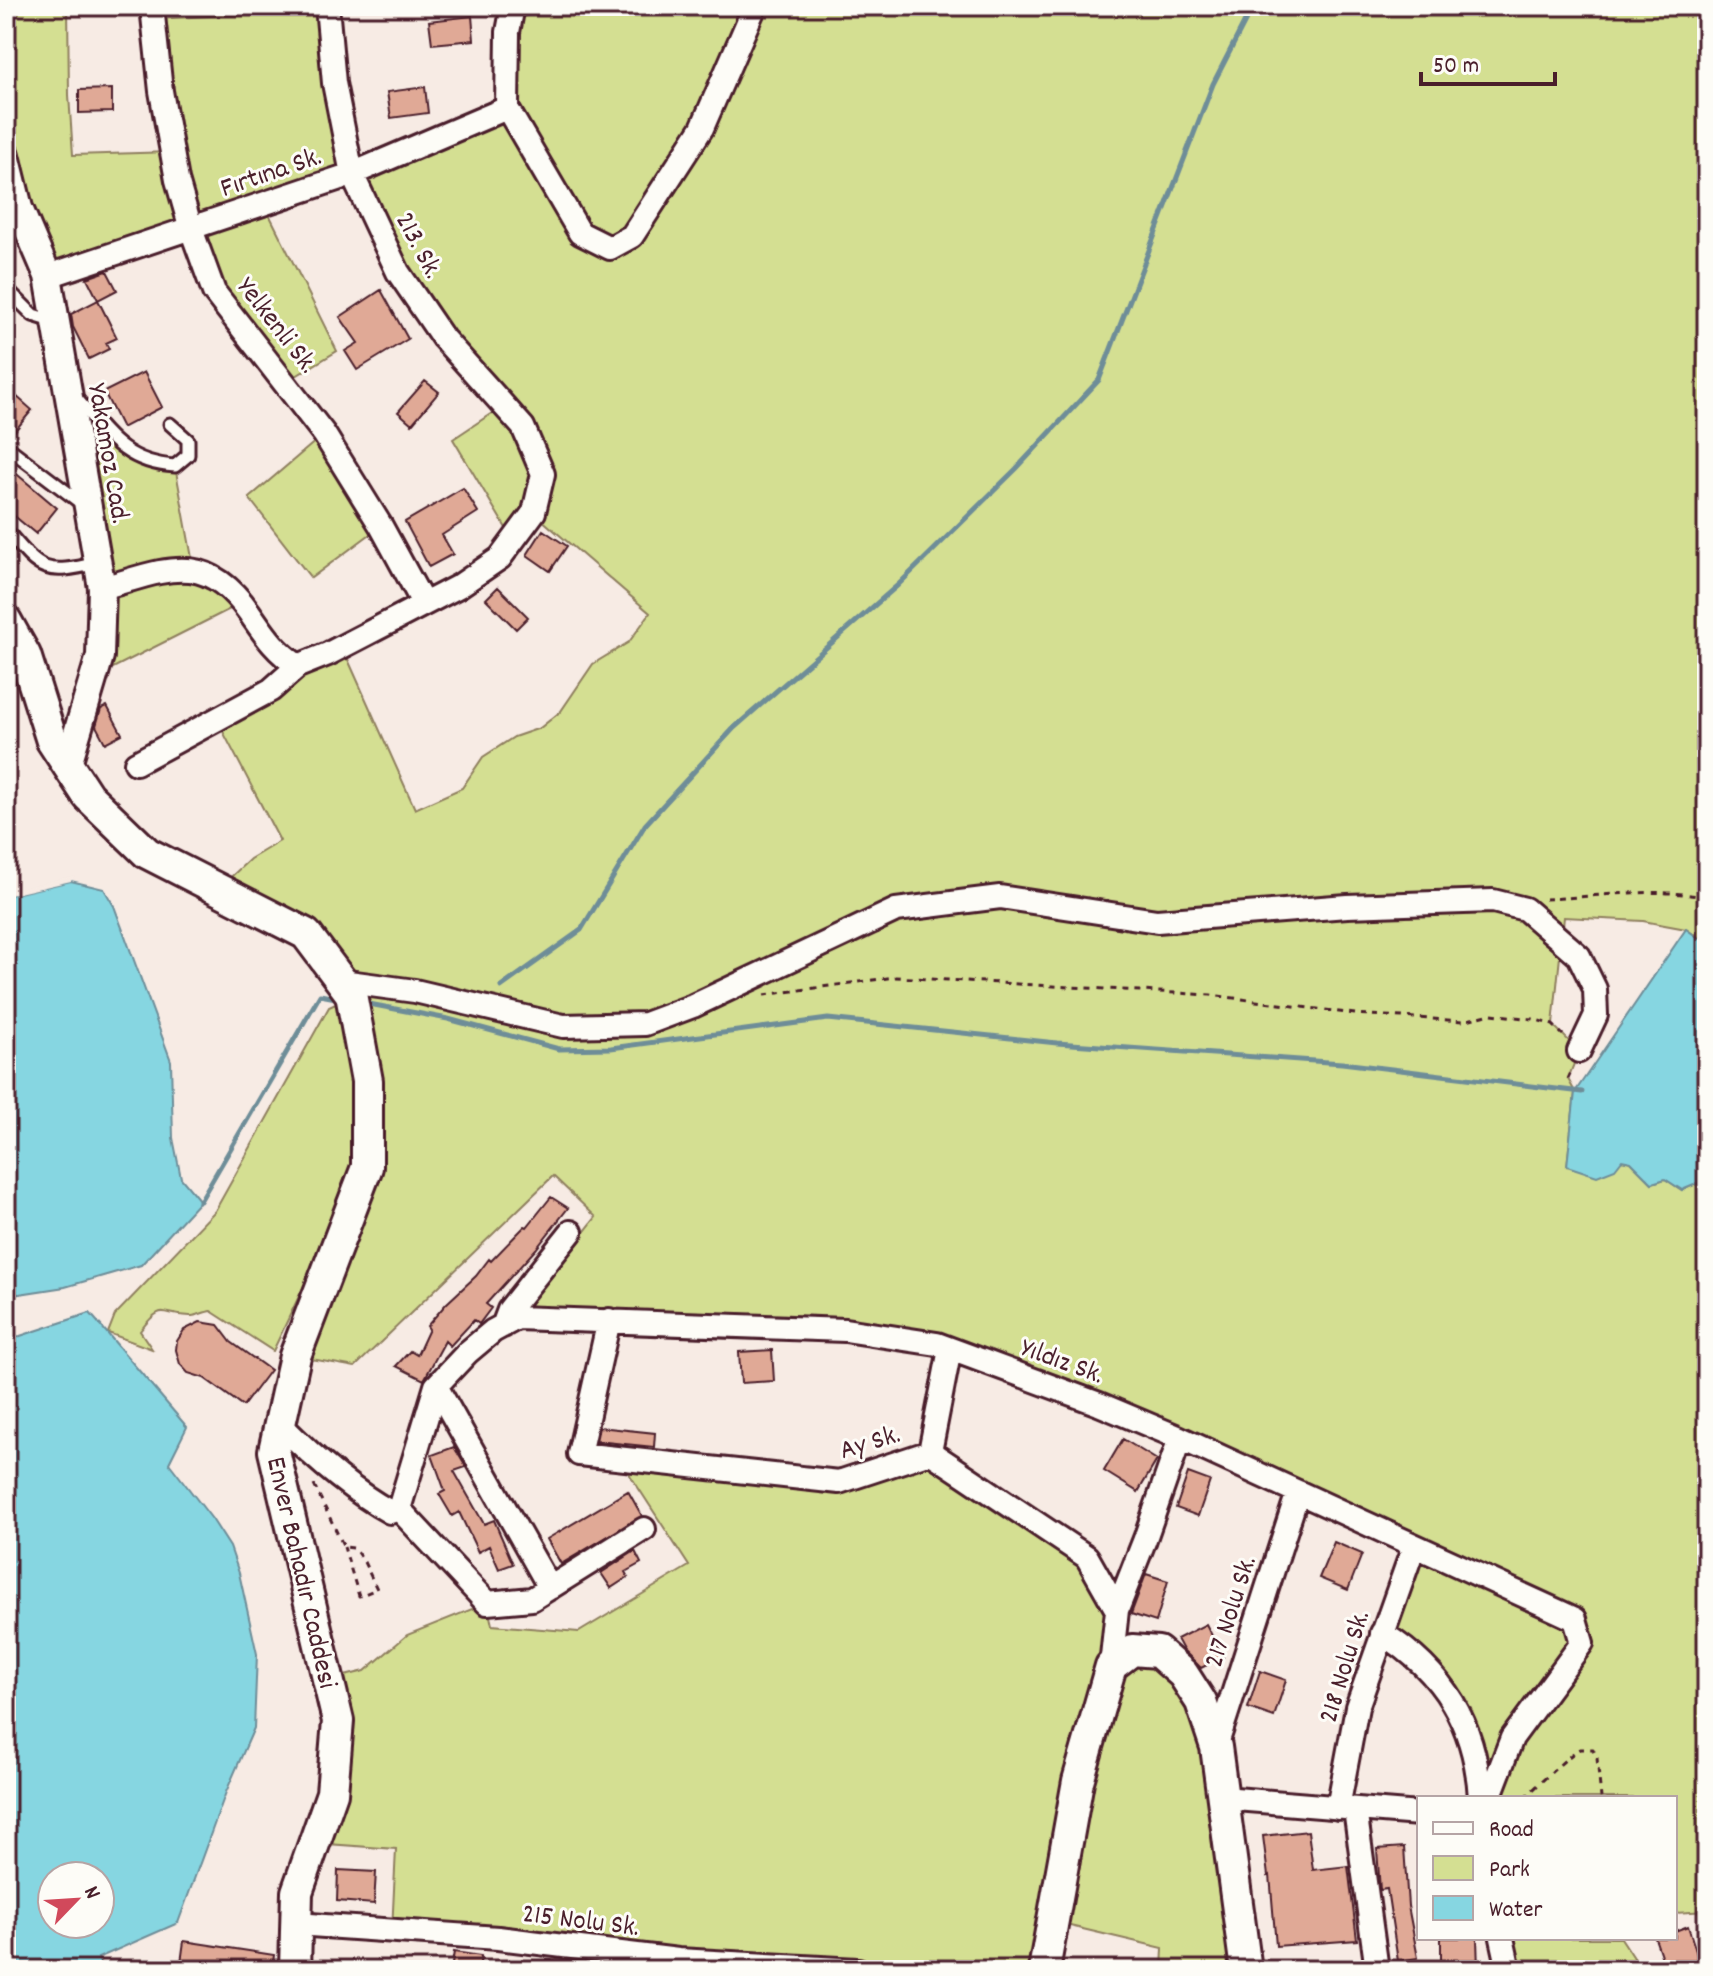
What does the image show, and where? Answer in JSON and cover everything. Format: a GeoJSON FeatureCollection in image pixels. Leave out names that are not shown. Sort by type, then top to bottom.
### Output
{"type":"FeatureCollection","features":[{"type":"Feature","properties":{"kind":"main road","name":"Enver Bahadır Caddesi"},"geometry":{"type":"LineString","coordinates":[[6,621],[25,655],[52,741],[88,796],[147,853],[306,934],[345,986],[367,1081],[367,1167],[295,1356],[274,1451],[338,1721],[332,1793],[297,1892],[295,1970]]}},
{"type":"Feature","properties":{"kind":"main road"},"geometry":{"type":"LineString","coordinates":[[1044,1970],[1078,1781],[1111,1666],[1132,1650],[1158,1652],[1183,1674],[1201,1702],[1216,1747],[1246,1970]]}},
{"type":"Feature","properties":{"kind":"street","name":"Yelkenli Sk."},"geometry":{"type":"LineString","coordinates":[[152,6],[161,91],[177,180],[214,292],[324,434],[381,526],[423,603]]}},
{"type":"Feature","properties":{"kind":"street","name":"213. Sk."},"geometry":{"type":"LineString","coordinates":[[327,6],[334,83],[352,174],[398,272],[443,338],[523,427],[543,474],[534,512],[500,558],[459,586],[423,603]]}},
{"type":"Feature","properties":{"kind":"street"},"geometry":{"type":"LineString","coordinates":[[513,6],[508,32],[507,108],[580,233],[610,248],[632,236],[702,128],[755,6]]}},
{"type":"Feature","properties":{"kind":"street","name":"Fırtına Sk."},"geometry":{"type":"LineString","coordinates":[[48,276],[352,174],[507,108]]}},
{"type":"Feature","properties":{"kind":"street","name":"Yakamoz Cad."},"geometry":{"type":"LineString","coordinates":[[6,155],[19,208],[48,276],[100,575],[100,656],[67,767]]}},
{"type":"Feature","properties":{"kind":"street"},"geometry":{"type":"LineString","coordinates":[[100,575],[194,569],[218,579],[242,603],[278,653],[298,666]]}},
{"type":"Feature","properties":{"kind":"street"},"geometry":{"type":"LineString","coordinates":[[136,763],[271,690],[298,666],[328,654],[423,603]]}},
{"type":"Feature","properties":{"kind":"street"},"geometry":{"type":"LineString","coordinates":[[345,986],[415,991],[563,1026],[645,1024],[693,1006],[896,910],[1000,897],[1157,921],[1347,906],[1493,901],[1525,909],[1579,956],[1595,989],[1596,1015],[1579,1051]]}},
{"type":"Feature","properties":{"kind":"street"},"geometry":{"type":"LineString","coordinates":[[503,1326],[509,1310],[571,1232]]}},
{"type":"Feature","properties":{"kind":"street","name":"Yıldız Sk."},"geometry":{"type":"LineString","coordinates":[[399,1509],[436,1386],[468,1352],[517,1318],[845,1330],[937,1344],[1099,1404],[1180,1438],[1575,1619],[1582,1643],[1512,1738],[1490,1796]]}},
{"type":"Feature","properties":{"kind":"street","name":"Ay Sk."},"geometry":{"type":"LineString","coordinates":[[609,1320],[579,1454],[839,1482],[930,1452],[1087,1557],[1117,1610]]}},
{"type":"Feature","properties":{"kind":"street"},"geometry":{"type":"LineString","coordinates":[[930,1452],[950,1349]]}},
{"type":"Feature","properties":{"kind":"street"},"geometry":{"type":"LineString","coordinates":[[436,1386],[550,1588]]}},
{"type":"Feature","properties":{"kind":"street"},"geometry":{"type":"LineString","coordinates":[[280,1424],[304,1448],[371,1501],[390,1512],[399,1509],[487,1603],[532,1599],[644,1529]]}},
{"type":"Feature","properties":{"kind":"street"},"geometry":{"type":"LineString","coordinates":[[1111,1666],[1117,1610],[1180,1438]]}},
{"type":"Feature","properties":{"kind":"street","name":"217 Nolu Sk."},"geometry":{"type":"LineString","coordinates":[[1216,1747],[1298,1492]]}},
{"type":"Feature","properties":{"kind":"street","name":"218 Nolu Sk."},"geometry":{"type":"LineString","coordinates":[[1377,1970],[1346,1808],[1357,1707],[1414,1546]]}},
{"type":"Feature","properties":{"kind":"street"},"geometry":{"type":"LineString","coordinates":[[1382,1633],[1408,1649],[1441,1686],[1467,1728],[1478,1770],[1480,1796]]}},
{"type":"Feature","properties":{"kind":"street"},"geometry":{"type":"LineString","coordinates":[[1223,1798],[1417,1814]]}},
{"type":"Feature","properties":{"kind":"street","name":"215 Nolu Sk."},"geometry":{"type":"LineString","coordinates":[[296,1924],[498,1938],[678,1965],[858,1970]]}},
{"type":"Feature","properties":{"kind":"street"},"geometry":{"type":"LineString","coordinates":[[1502,1940],[1509,1970]]}},
{"type":"Feature","properties":{"kind":"lane"},"geometry":{"type":"LineString","coordinates":[[6,288],[33,315],[56,322]]}},
{"type":"Feature","properties":{"kind":"lane"},"geometry":{"type":"LineString","coordinates":[[67,388],[109,436],[133,457],[153,465],[175,466],[188,455],[188,440],[170,424]]}},
{"type":"Feature","properties":{"kind":"lane"},"geometry":{"type":"LineString","coordinates":[[6,446],[88,508]]}},
{"type":"Feature","properties":{"kind":"lane"},"geometry":{"type":"LineString","coordinates":[[6,530],[27,556],[44,568],[100,575]]}},
{"type":"Feature","properties":{"kind":"path"},"geometry":{"type":"LineString","coordinates":[[1538,899],[1649,892],[1684,893],[1707,898]]}},
{"type":"Feature","properties":{"kind":"path"},"geometry":{"type":"LineString","coordinates":[[753,997],[895,977],[1211,995],[1355,1014],[1463,1021],[1491,1014],[1533,1019],[1553,1025],[1579,1051],[1568,1079]]}},
{"type":"Feature","properties":{"kind":"path"},"geometry":{"type":"LineString","coordinates":[[304,1448],[309,1474],[344,1547],[359,1596],[377,1589],[354,1548],[344,1547]]}},
{"type":"Feature","properties":{"kind":"path"},"geometry":{"type":"LineString","coordinates":[[1527,1796],[1568,1756],[1580,1749],[1593,1749],[1597,1758],[1601,1796]]}},
{"type":"Feature","properties":{"kind":"green space"},"geometry":{"type":"Polygon","coordinates":[[[6,6],[68,6],[73,155],[172,152],[152,19],[328,10],[352,173],[507,108],[513,6],[1707,6],[1707,944],[1686,929],[1643,921],[1564,917],[1553,1025],[1579,1051],[1568,1079],[1575,1092],[1567,1166],[1622,1160],[1631,1162],[1652,1183],[1665,1179],[1682,1190],[1701,1182],[1707,1184],[1707,1911],[1677,1913],[1677,1796],[1480,1796],[1467,1728],[1382,1633],[1414,1546],[937,1344],[517,1318],[596,1217],[553,1176],[355,1367],[295,1356],[367,1167],[351,994],[306,934],[218,889],[250,859],[280,841],[217,720],[342,646],[415,809],[462,788],[483,757],[514,737],[540,728],[561,711],[593,664],[629,642],[650,613],[534,513],[513,540],[453,439],[504,405],[443,338],[352,174],[264,204],[337,351],[286,382],[214,292],[190,229],[48,276],[6,155],[6,6]]]}},
{"type":"Feature","properties":{"kind":"green space"},"geometry":{"type":"Polygon","coordinates":[[[324,434],[381,526],[311,578],[249,498],[324,434]]]}},
{"type":"Feature","properties":{"kind":"green space"},"geometry":{"type":"Polygon","coordinates":[[[109,436],[134,457],[175,466],[194,569],[242,603],[93,678],[100,656],[76,439],[109,436]]]}},
{"type":"Feature","properties":{"kind":"green space"},"geometry":{"type":"Polygon","coordinates":[[[340,1002],[350,1041],[357,1128],[347,1195],[273,1351],[211,1311],[192,1316],[164,1312],[154,1315],[140,1331],[152,1349],[108,1333],[115,1315],[215,1211],[329,1007],[340,1002]]]}},
{"type":"Feature","properties":{"kind":"green space"},"geometry":{"type":"Polygon","coordinates":[[[930,1452],[1087,1557],[1117,1610],[1111,1665],[1132,1650],[1201,1702],[1246,1970],[1162,1970],[1163,1948],[1053,1922],[1044,1970],[677,1970],[392,1931],[396,1849],[314,1843],[328,1680],[365,1671],[407,1635],[487,1603],[492,1625],[579,1632],[689,1566],[619,1458],[839,1482],[930,1452]]]}},
{"type":"Feature","properties":{"kind":"green space"},"geometry":{"type":"Polygon","coordinates":[[[1502,1940],[1622,1940],[1642,1970],[1509,1970],[1502,1940]]]}},
{"type":"Feature","properties":{"kind":"water"},"geometry":{"type":"Polygon","coordinates":[[[71,881],[104,889],[114,906],[171,1061],[173,1138],[181,1178],[200,1201],[141,1265],[65,1287],[6,1296],[6,896],[71,881]]]}},
{"type":"Feature","properties":{"kind":"water"},"geometry":{"type":"Polygon","coordinates":[[[1686,929],[1707,944],[1707,1184],[1701,1182],[1682,1190],[1665,1179],[1652,1183],[1631,1162],[1622,1160],[1615,1169],[1597,1176],[1567,1166],[1575,1092],[1686,929]]]}},
{"type":"Feature","properties":{"kind":"water"},"geometry":{"type":"Polygon","coordinates":[[[90,1313],[187,1427],[169,1463],[230,1547],[257,1654],[254,1728],[226,1792],[178,1923],[98,1958],[103,1970],[6,1970],[6,1330],[14,1338],[90,1313]]]}},
{"type":"Feature","properties":{"kind":"pier"},"geometry":{"type":"Polygon","coordinates":[[[74,877],[71,881],[6,896],[6,892],[74,877]]]}},
{"type":"Feature","properties":{"kind":"building"},"geometry":{"type":"Polygon","coordinates":[[[472,16],[474,40],[432,44],[429,21],[472,16]]]}},
{"type":"Feature","properties":{"kind":"building"},"geometry":{"type":"Polygon","coordinates":[[[425,87],[428,113],[391,118],[387,92],[425,87]]]}},
{"type":"Feature","properties":{"kind":"building"},"geometry":{"type":"Polygon","coordinates":[[[112,89],[112,112],[79,113],[79,90],[112,89]]]}},
{"type":"Feature","properties":{"kind":"building"},"geometry":{"type":"Polygon","coordinates":[[[107,271],[117,290],[98,300],[87,278],[107,271]]]}},
{"type":"Feature","properties":{"kind":"building"},"geometry":{"type":"Polygon","coordinates":[[[381,290],[408,339],[357,370],[345,351],[358,343],[340,317],[381,290]]]}},
{"type":"Feature","properties":{"kind":"building"},"geometry":{"type":"Polygon","coordinates":[[[98,300],[117,338],[106,343],[109,349],[89,359],[73,327],[71,314],[98,300]]]}},
{"type":"Feature","properties":{"kind":"building"},"geometry":{"type":"Polygon","coordinates":[[[144,372],[162,407],[122,428],[104,392],[144,372]]]}},
{"type":"Feature","properties":{"kind":"building"},"geometry":{"type":"Polygon","coordinates":[[[425,381],[439,392],[412,424],[398,412],[425,381]]]}},
{"type":"Feature","properties":{"kind":"building"},"geometry":{"type":"Polygon","coordinates":[[[6,387],[32,410],[9,438],[6,438],[6,387]]]}},
{"type":"Feature","properties":{"kind":"building"},"geometry":{"type":"Polygon","coordinates":[[[6,465],[57,508],[36,534],[6,509],[6,465]]]}},
{"type":"Feature","properties":{"kind":"building"},"geometry":{"type":"Polygon","coordinates":[[[463,488],[478,512],[442,535],[453,554],[429,567],[405,522],[463,488]]]}},
{"type":"Feature","properties":{"kind":"building"},"geometry":{"type":"Polygon","coordinates":[[[543,530],[567,546],[550,571],[527,555],[543,530]]]}},
{"type":"Feature","properties":{"kind":"building"},"geometry":{"type":"Polygon","coordinates":[[[498,587],[528,617],[516,629],[486,599],[498,587]]]}},
{"type":"Feature","properties":{"kind":"building"},"geometry":{"type":"Polygon","coordinates":[[[107,706],[122,734],[105,743],[96,726],[101,709],[107,706]]]}},
{"type":"Feature","properties":{"kind":"building"},"geometry":{"type":"Polygon","coordinates":[[[551,1197],[568,1208],[486,1304],[491,1308],[479,1324],[474,1320],[450,1346],[445,1341],[424,1380],[396,1366],[410,1351],[417,1355],[429,1329],[427,1326],[489,1259],[491,1261],[527,1227],[551,1197]]]}},
{"type":"Feature","properties":{"kind":"building"},"geometry":{"type":"Polygon","coordinates":[[[200,1322],[218,1325],[231,1342],[270,1370],[243,1406],[204,1378],[188,1373],[180,1364],[177,1341],[184,1330],[200,1322]]]}},
{"type":"Feature","properties":{"kind":"building"},"geometry":{"type":"Polygon","coordinates":[[[772,1350],[774,1381],[741,1383],[739,1352],[772,1350]]]}},
{"type":"Feature","properties":{"kind":"building"},"geometry":{"type":"Polygon","coordinates":[[[599,1427],[655,1433],[654,1447],[596,1441],[599,1427]]]}},
{"type":"Feature","properties":{"kind":"building"},"geometry":{"type":"Polygon","coordinates":[[[1123,1439],[1157,1460],[1138,1492],[1104,1471],[1123,1439]]]}},
{"type":"Feature","properties":{"kind":"building"},"geometry":{"type":"Polygon","coordinates":[[[454,1447],[466,1467],[454,1471],[484,1524],[494,1520],[513,1564],[499,1569],[489,1546],[478,1552],[459,1512],[452,1516],[439,1494],[445,1491],[432,1455],[454,1447]]]}},
{"type":"Feature","properties":{"kind":"building"},"geometry":{"type":"Polygon","coordinates":[[[1188,1473],[1210,1481],[1198,1516],[1176,1508],[1188,1473]]]}},
{"type":"Feature","properties":{"kind":"building"},"geometry":{"type":"Polygon","coordinates":[[[628,1491],[642,1516],[561,1564],[547,1539],[628,1491]]]}},
{"type":"Feature","properties":{"kind":"building"},"geometry":{"type":"Polygon","coordinates":[[[1334,1542],[1362,1554],[1348,1590],[1319,1578],[1334,1542]]]}},
{"type":"Feature","properties":{"kind":"building"},"geometry":{"type":"Polygon","coordinates":[[[635,1551],[641,1563],[625,1572],[628,1577],[611,1588],[601,1573],[635,1551]]]}},
{"type":"Feature","properties":{"kind":"building"},"geometry":{"type":"Polygon","coordinates":[[[1146,1574],[1168,1581],[1156,1622],[1131,1614],[1146,1574]]]}},
{"type":"Feature","properties":{"kind":"building"},"geometry":{"type":"Polygon","coordinates":[[[1206,1624],[1223,1657],[1201,1668],[1177,1639],[1206,1624]]]}},
{"type":"Feature","properties":{"kind":"building"},"geometry":{"type":"Polygon","coordinates":[[[1260,1671],[1286,1680],[1274,1717],[1248,1708],[1260,1671]]]}},
{"type":"Feature","properties":{"kind":"building"},"geometry":{"type":"Polygon","coordinates":[[[1308,1831],[1313,1870],[1348,1866],[1357,1940],[1276,1946],[1263,1836],[1308,1831]]]}},
{"type":"Feature","properties":{"kind":"building"},"geometry":{"type":"Polygon","coordinates":[[[1404,1847],[1408,1906],[1418,1958],[1398,1961],[1387,1889],[1380,1890],[1377,1849],[1404,1847]]]}},
{"type":"Feature","properties":{"kind":"building"},"geometry":{"type":"Polygon","coordinates":[[[338,1870],[376,1872],[374,1904],[337,1901],[338,1870]]]}},
{"type":"Feature","properties":{"kind":"building"},"geometry":{"type":"Polygon","coordinates":[[[1688,1926],[1702,1970],[1666,1970],[1656,1940],[1677,1940],[1677,1930],[1688,1926]]]}},
{"type":"Feature","properties":{"kind":"building"},"geometry":{"type":"Polygon","coordinates":[[[1441,1940],[1477,1940],[1478,1970],[1441,1970],[1441,1940]]]}},
{"type":"Feature","properties":{"kind":"building"},"geometry":{"type":"Polygon","coordinates":[[[184,1941],[274,1955],[272,1970],[180,1970],[184,1941]]]}},
{"type":"Feature","properties":{"kind":"building"},"geometry":{"type":"Polygon","coordinates":[[[454,1952],[481,1956],[479,1970],[451,1970],[454,1952]]]}},
{"type":"Feature","properties":{"kind":"waterway"},"geometry":{"type":"LineString","coordinates":[[501,987],[581,930],[645,825],[734,728],[898,585],[1016,469],[1099,380],[1213,84],[1253,6]]}},
{"type":"Feature","properties":{"kind":"waterway"},"geometry":{"type":"LineString","coordinates":[[200,1201],[320,995],[336,998]]}},
{"type":"Feature","properties":{"kind":"waterway"},"geometry":{"type":"LineString","coordinates":[[369,1004],[448,1019],[559,1049],[611,1048],[828,1019],[1057,1043],[1342,1063],[1582,1092]]}}]}
